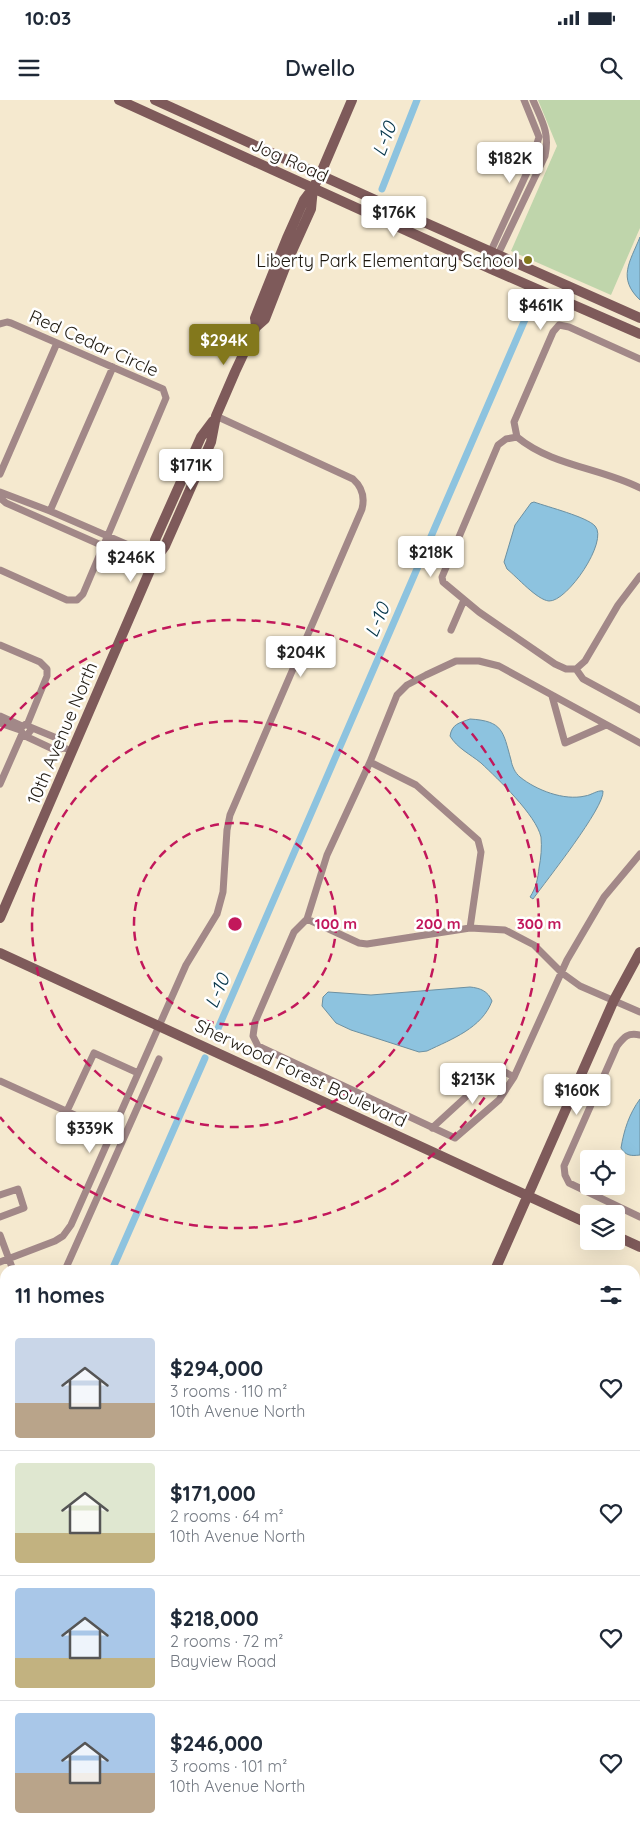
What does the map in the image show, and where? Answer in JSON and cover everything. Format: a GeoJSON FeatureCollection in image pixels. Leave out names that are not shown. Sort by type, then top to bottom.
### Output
{"type":"FeatureCollection","features":[{"type":"Feature","properties":{"kind":"street","name":"Jog Road"},"geometry":{"type":"LineString","coordinates":[[119,100],[488,268],[640,334]]}},
{"type":"Feature","properties":{"kind":"street","name":"Jog Road"},"geometry":{"type":"LineString","coordinates":[[155,100],[640,318]]}},
{"type":"Feature","properties":{"kind":"street","name":"10th Avenue North"},"geometry":{"type":"LineString","coordinates":[[0,918],[68,750],[154,561],[155,540],[202,437],[216,416],[256,327],[256,318],[279,257],[304,200],[320,175],[352,100]]}},
{"type":"Feature","properties":{"kind":"street"},"geometry":{"type":"LineString","coordinates":[[488,268],[530,166],[539,137],[524,100]]}},
{"type":"Feature","properties":{"kind":"street"},"geometry":{"type":"LineString","coordinates":[[494,254],[545,156],[547,146],[546,129],[533,100]]}},
{"type":"Feature","properties":{"kind":"street","name":"Red Cedar Circle"},"geometry":{"type":"LineString","coordinates":[[0,324],[11,323],[114,367],[163,389],[166,398],[83,594],[77,600],[67,600],[0,570]]}},
{"type":"Feature","properties":{"kind":"street"},"geometry":{"type":"LineString","coordinates":[[517,438],[514,422],[552,332],[558,325],[569,327],[640,359]]}},
{"type":"Feature","properties":{"kind":"street"},"geometry":{"type":"LineString","coordinates":[[0,474],[57,343]]}},
{"type":"Feature","properties":{"kind":"street"},"geometry":{"type":"LineString","coordinates":[[50,511],[114,367]]}},
{"type":"Feature","properties":{"kind":"street"},"geometry":{"type":"LineString","coordinates":[[0,1262],[55,1242],[66,1233],[191,954],[217,914],[223,892],[227,830],[230,815],[358,518],[364,500],[359,486],[348,476],[216,416]]}},
{"type":"Feature","properties":{"kind":"street"},"geometry":{"type":"LineString","coordinates":[[640,488],[617,478],[560,460],[528,446],[517,438],[506,439],[498,445],[442,576],[443,582],[464,600],[555,664],[576,669],[585,662],[618,605],[640,576]]}},
{"type":"Feature","properties":{"kind":"street"},"geometry":{"type":"LineString","coordinates":[[0,492],[50,511],[149,554],[154,561],[144,564],[6,503],[0,498]]}},
{"type":"Feature","properties":{"kind":"street"},"geometry":{"type":"LineString","coordinates":[[451,630],[464,600]]}},
{"type":"Feature","properties":{"kind":"street"},"geometry":{"type":"LineString","coordinates":[[0,645],[40,662],[47,669],[47,676],[0,784]]}},
{"type":"Feature","properties":{"kind":"street"},"geometry":{"type":"LineString","coordinates":[[640,743],[499,666],[479,661],[456,661],[426,674],[407,685],[397,696],[370,762],[327,855],[307,918],[294,932],[255,1022],[253,1036],[258,1046],[456,1138],[499,1100],[514,1077],[568,960],[604,897],[640,854]]}},
{"type":"Feature","properties":{"kind":"street"},"geometry":{"type":"LineString","coordinates":[[576,669],[583,679],[640,710]]}},
{"type":"Feature","properties":{"kind":"street"},"geometry":{"type":"LineString","coordinates":[[552,696],[564,743],[606,725]]}},
{"type":"Feature","properties":{"kind":"street"},"geometry":{"type":"LineString","coordinates":[[0,716],[25,729],[55,750],[68,750]]}},
{"type":"Feature","properties":{"kind":"street"},"geometry":{"type":"LineString","coordinates":[[0,723],[59,738],[68,750]]}},
{"type":"Feature","properties":{"kind":"street"},"geometry":{"type":"LineString","coordinates":[[370,762],[416,785],[478,840],[481,852],[470,928]]}},
{"type":"Feature","properties":{"kind":"street"},"geometry":{"type":"LineString","coordinates":[[307,918],[359,943],[367,944],[470,928],[494,928],[510,932],[542,952],[562,973],[593,993],[640,1012]]}},
{"type":"Feature","properties":{"kind":"street"},"geometry":{"type":"LineString","coordinates":[[497,1265],[614,1000],[640,952]]}},
{"type":"Feature","properties":{"kind":"street","name":"Sherwood Forest Boulevard"},"geometry":{"type":"LineString","coordinates":[[0,953],[580,1220]]}},
{"type":"Feature","properties":{"kind":"street"},"geometry":{"type":"LineString","coordinates":[[640,1035],[624,1036],[617,1046],[564,1166],[565,1175],[569,1183],[640,1217]]}},
{"type":"Feature","properties":{"kind":"street"},"geometry":{"type":"LineString","coordinates":[[67,1112],[94,1053],[138,1073]]}},
{"type":"Feature","properties":{"kind":"street"},"geometry":{"type":"LineString","coordinates":[[67,1265],[159,1059]]}},
{"type":"Feature","properties":{"kind":"street"},"geometry":{"type":"LineString","coordinates":[[432,1128],[492,1073],[503,1071],[514,1077]]}},
{"type":"Feature","properties":{"kind":"street"},"geometry":{"type":"LineString","coordinates":[[0,1081],[112,1132]]}},
{"type":"Feature","properties":{"kind":"street"},"geometry":{"type":"LineString","coordinates":[[0,1195],[18,1189],[24,1208],[0,1216]]}},
{"type":"Feature","properties":{"kind":"street"},"geometry":{"type":"LineString","coordinates":[[0,1235],[11,1265]]}},
{"type":"Feature","properties":{"kind":"street"},"geometry":{"type":"LineString","coordinates":[[625,1240],[640,1247]]}},
{"type":"Feature","properties":{"kind":"green space"},"geometry":{"type":"Polygon","coordinates":[[[538,100],[640,100],[640,228],[611,295],[511,251],[557,146],[538,100]]]}},
{"type":"Feature","properties":{"kind":"water"},"geometry":{"type":"Polygon","coordinates":[[[640,237],[640,300],[633,292],[627,277],[630,262],[640,237]]]}},
{"type":"Feature","properties":{"kind":"water"},"geometry":{"type":"Polygon","coordinates":[[[534,502],[584,519],[595,526],[598,534],[591,557],[584,570],[566,592],[557,599],[549,601],[544,600],[527,588],[507,569],[504,562],[515,525],[531,503],[534,502]]]}},
{"type":"Feature","properties":{"kind":"water"},"geometry":{"type":"Polygon","coordinates":[[[470,719],[489,722],[500,729],[515,771],[520,777],[534,786],[559,796],[568,797],[585,796],[603,791],[595,812],[533,899],[530,897],[538,875],[541,852],[541,837],[538,828],[516,798],[497,778],[460,747],[450,736],[454,726],[470,719]]]}},
{"type":"Feature","properties":{"kind":"water"},"geometry":{"type":"Polygon","coordinates":[[[470,987],[486,992],[492,1001],[481,1019],[465,1032],[427,1051],[419,1052],[351,1030],[336,1023],[322,1006],[323,997],[328,992],[371,995],[470,987]]]}},
{"type":"Feature","properties":{"kind":"water"},"geometry":{"type":"Polygon","coordinates":[[[640,1099],[640,1155],[627,1154],[621,1148],[633,1110],[640,1099]]]}},
{"type":"Feature","properties":{"kind":"waterway","name":"L-10"},"geometry":{"type":"LineString","coordinates":[[382,189],[417,100]]}},
{"type":"Feature","properties":{"kind":"waterway","name":"L-10"},"geometry":{"type":"LineString","coordinates":[[216,1033],[533,301]]}},
{"type":"Feature","properties":{"kind":"waterway","name":"L-10"},"geometry":{"type":"LineString","coordinates":[[114,1265],[205,1058]]}},
{"type":"Feature","properties":{"kind":"place","name":"Liberty Park Elementary School"},"geometry":{"type":"Point","coordinates":[528,260]}}]}
